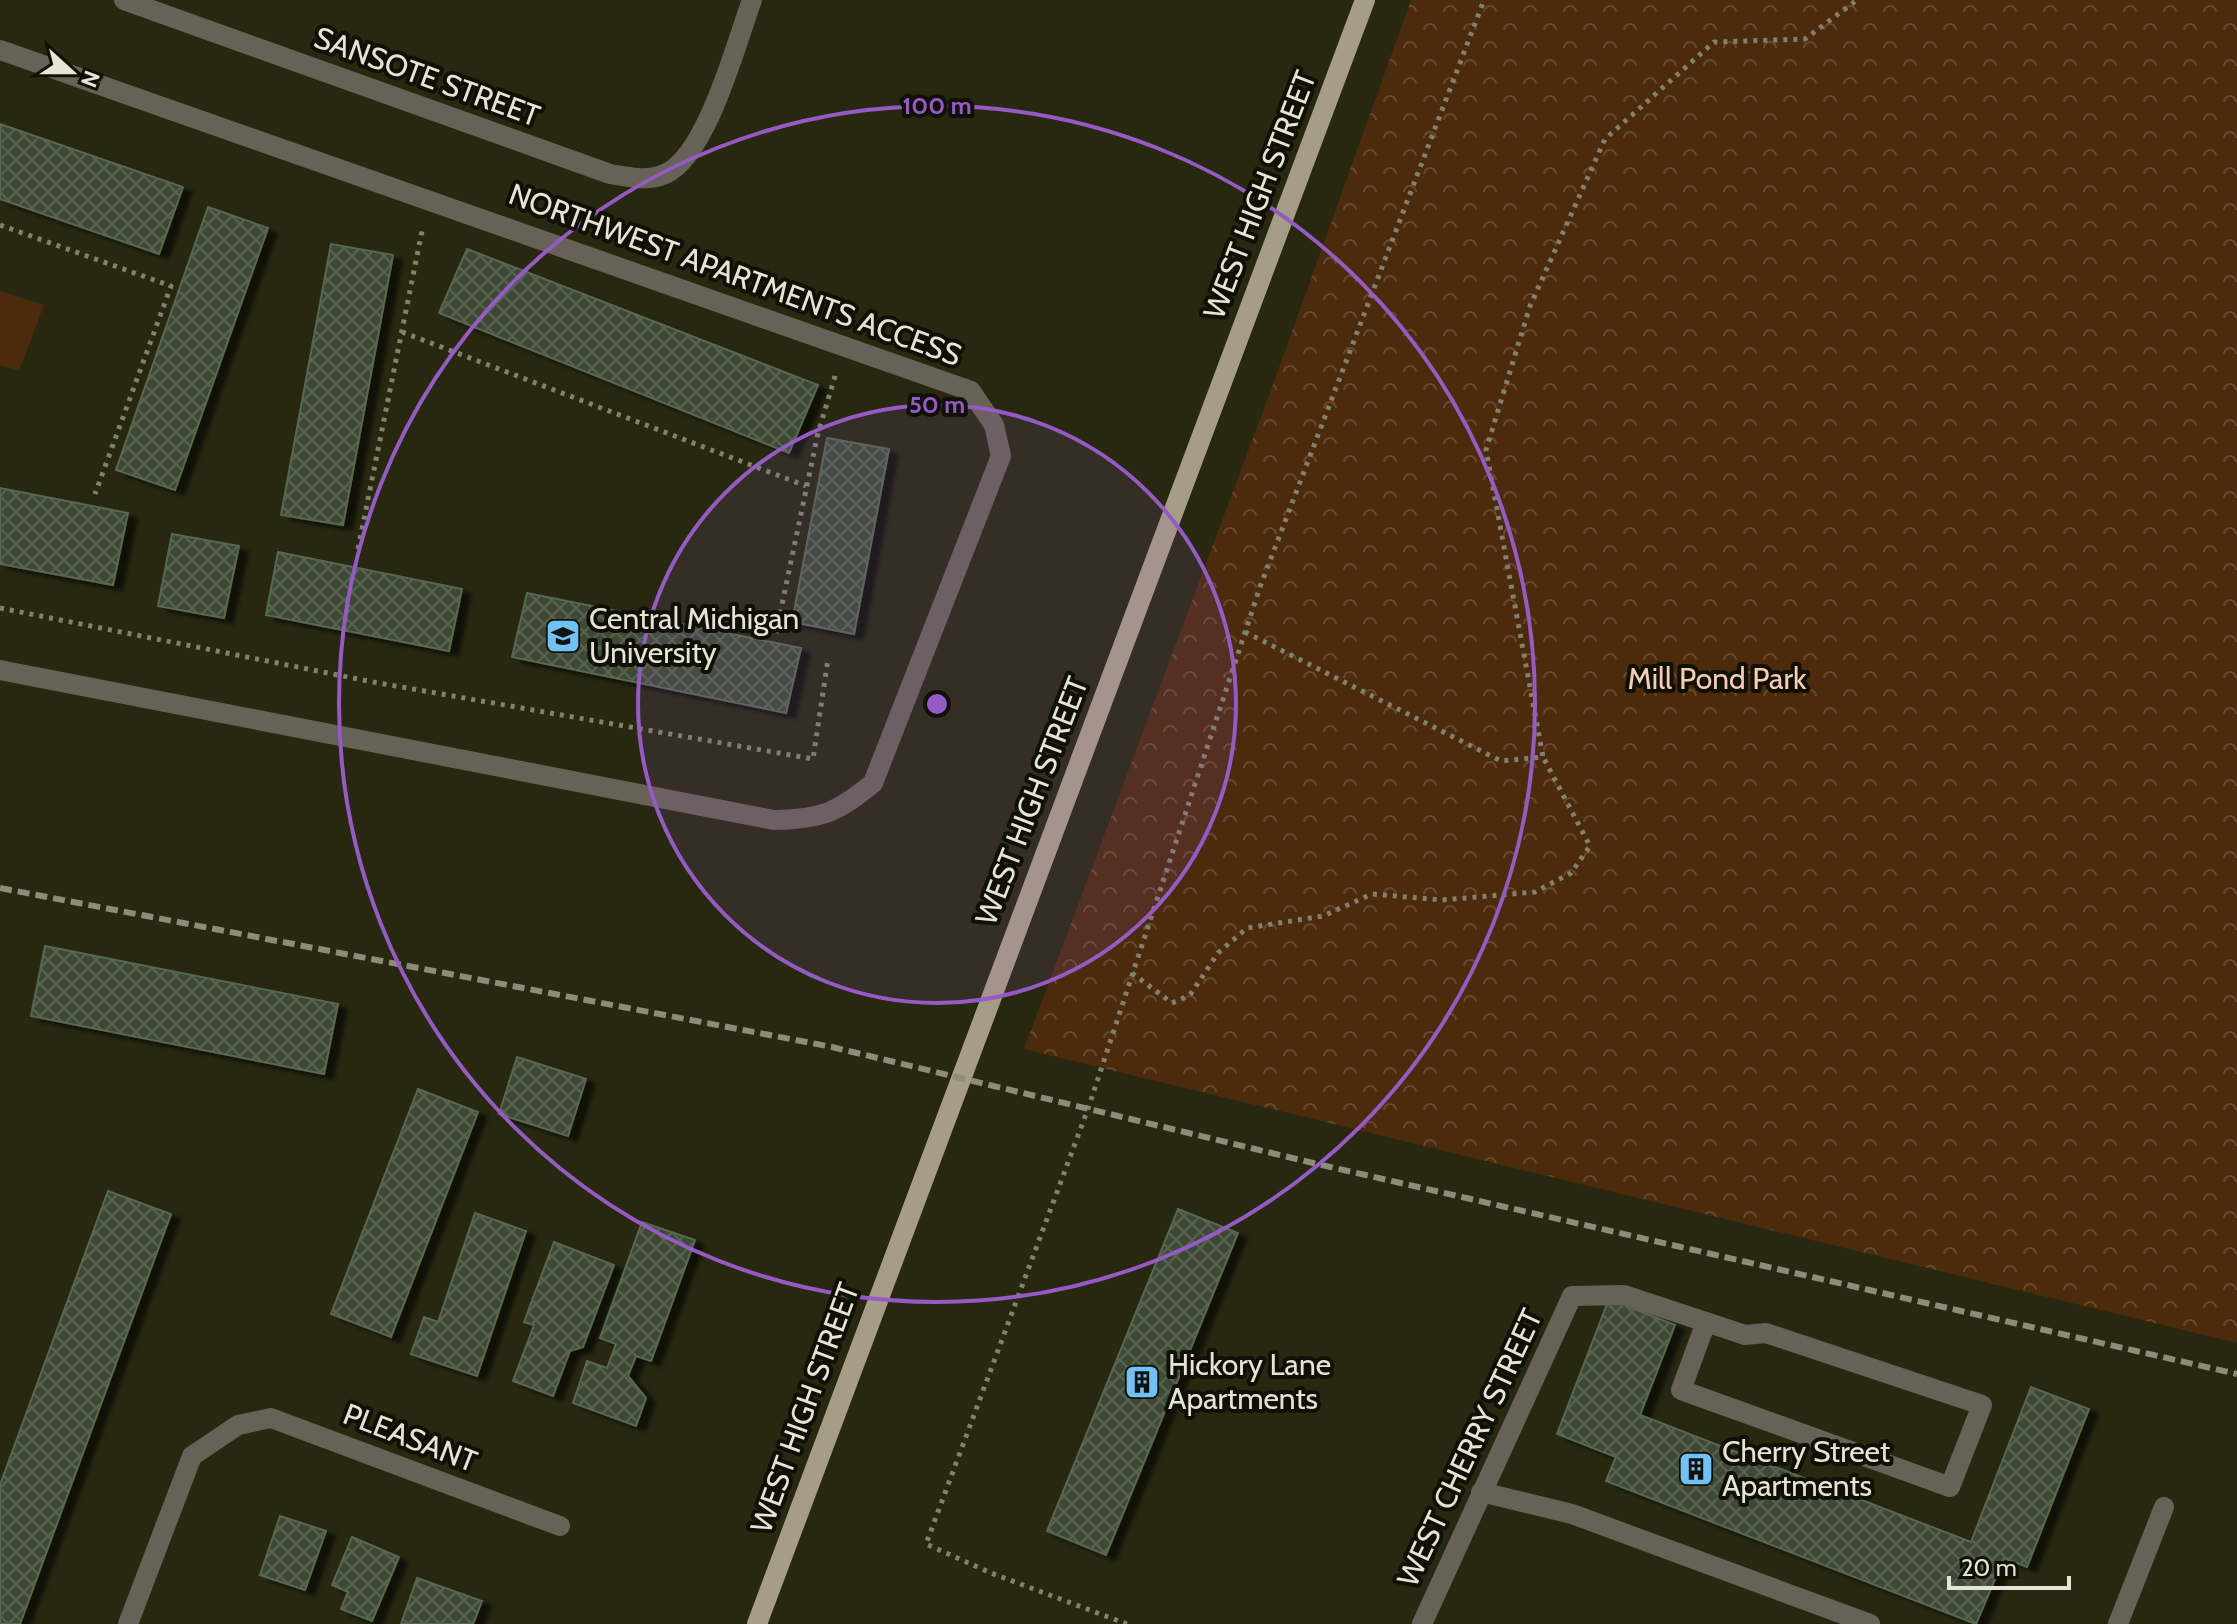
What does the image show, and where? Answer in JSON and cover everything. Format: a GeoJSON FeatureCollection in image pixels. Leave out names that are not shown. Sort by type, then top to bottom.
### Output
{"type":"FeatureCollection","features":[{"type":"Feature","properties":{"kind":"main road","name":"WEST HIGH STREET"},"geometry":{"type":"LineString","coordinates":[[757,1624],[1365,0]]}},
{"type":"Feature","properties":{"kind":"street","name":"SANSOTE STREET"},"geometry":{"type":"LineString","coordinates":[[124,0],[610,174],[638,179],[667,174],[696,144],[752,0]]}},
{"type":"Feature","properties":{"kind":"street","name":"NORTHWEST APARTMENTS ACCESS"},"geometry":{"type":"LineString","coordinates":[[0,50],[971,391],[994,425],[1001,456],[873,783],[849,803],[813,819],[774,820],[0,670]]}},
{"type":"Feature","properties":{"kind":"street","name":"WEST CHERRY STREET"},"geometry":{"type":"LineString","coordinates":[[1422,1624],[1572,1296],[1624,1295],[1706,1322]]}},
{"type":"Feature","properties":{"kind":"street"},"geometry":{"type":"LineString","coordinates":[[1706,1322],[1745,1335],[1766,1333],[1982,1405],[1950,1487],[1681,1390],[1706,1322]]}},
{"type":"Feature","properties":{"kind":"street","name":"PLEASANT"},"geometry":{"type":"LineString","coordinates":[[128,1624],[192,1456],[238,1425],[271,1418],[560,1526]]}},
{"type":"Feature","properties":{"kind":"street"},"geometry":{"type":"LineString","coordinates":[[1481,1492],[1572,1514],[1870,1624]]}},
{"type":"Feature","properties":{"kind":"street"},"geometry":{"type":"LineString","coordinates":[[2118,1624],[2164,1507]]}},
{"type":"Feature","properties":{"kind":"path"},"geometry":{"type":"LineString","coordinates":[[1127,1624],[991,1573],[926,1544],[1089,1106],[1245,632],[1484,0]]}},
{"type":"Feature","properties":{"kind":"path"},"geometry":{"type":"LineString","coordinates":[[1132,973],[1172,1003],[1190,995],[1218,953],[1247,928],[1323,916],[1372,894],[1442,900],[1535,892],[1571,873],[1590,846],[1543,757],[1486,450],[1530,306],[1605,139],[1714,42],[1805,39],[1857,0]]}},
{"type":"Feature","properties":{"kind":"path"},"geometry":{"type":"LineString","coordinates":[[358,549],[428,198]]}},
{"type":"Feature","properties":{"kind":"path"},"geometry":{"type":"LineString","coordinates":[[0,225],[171,286],[95,494]]}},
{"type":"Feature","properties":{"kind":"path"},"geometry":{"type":"LineString","coordinates":[[402,332],[806,486]]}},
{"type":"Feature","properties":{"kind":"path"},"geometry":{"type":"LineString","coordinates":[[776,633],[818,433],[845,345]]}},
{"type":"Feature","properties":{"kind":"path"},"geometry":{"type":"LineString","coordinates":[[0,608],[373,682],[813,759],[828,659]]}},
{"type":"Feature","properties":{"kind":"path"},"geometry":{"type":"LineString","coordinates":[[1245,632],[1501,761],[1543,757]]}},
{"type":"Feature","properties":{"kind":"green space","name":"Mill Pond Park"},"geometry":{"type":"Polygon","coordinates":[[[1411,0],[2237,0],[2237,1343],[1024,1049],[1271,390],[1411,0]]]}},
{"type":"Feature","properties":{"kind":"green space"},"geometry":{"type":"Polygon","coordinates":[[[0,291],[44,305],[19,371],[0,365],[0,291]]]}},
{"type":"Feature","properties":{"kind":"building"},"geometry":{"type":"Polygon","coordinates":[[[0,124],[183,187],[159,254],[0,199],[0,124]]]}},
{"type":"Feature","properties":{"kind":"building"},"geometry":{"type":"Polygon","coordinates":[[[208,207],[268,228],[175,490],[116,470],[208,207]]]}},
{"type":"Feature","properties":{"kind":"building"},"geometry":{"type":"Polygon","coordinates":[[[331,244],[393,255],[343,525],[281,515],[331,244]]]}},
{"type":"Feature","properties":{"kind":"building"},"geometry":{"type":"Polygon","coordinates":[[[467,249],[818,385],[789,453],[439,313],[467,249]]]}},
{"type":"Feature","properties":{"kind":"building"},"geometry":{"type":"Polygon","coordinates":[[[827,438],[889,449],[854,634],[792,622],[827,438]]]}},
{"type":"Feature","properties":{"kind":"building"},"geometry":{"type":"Polygon","coordinates":[[[0,488],[128,513],[113,585],[0,564],[0,488]]]}},
{"type":"Feature","properties":{"kind":"building"},"geometry":{"type":"Polygon","coordinates":[[[172,534],[239,546],[224,618],[158,606],[172,534]]]}},
{"type":"Feature","properties":{"kind":"building"},"geometry":{"type":"Polygon","coordinates":[[[278,552],[462,589],[449,651],[266,615],[278,552]]]}},
{"type":"Feature","properties":{"kind":"building"},"geometry":{"type":"Polygon","coordinates":[[[527,593],[801,648],[786,713],[512,657],[527,593]]]}},
{"type":"Feature","properties":{"kind":"building"},"geometry":{"type":"Polygon","coordinates":[[[45,946],[338,1004],[324,1074],[31,1016],[45,946]]]}},
{"type":"Feature","properties":{"kind":"building"},"geometry":{"type":"Polygon","coordinates":[[[517,1057],[586,1079],[568,1136],[499,1114],[517,1057]]]}},
{"type":"Feature","properties":{"kind":"building"},"geometry":{"type":"Polygon","coordinates":[[[418,1089],[478,1112],[391,1337],[331,1314],[418,1089]]]}},
{"type":"Feature","properties":{"kind":"building"},"geometry":{"type":"Polygon","coordinates":[[[108,1191],[171,1214],[20,1624],[0,1624],[0,1485],[108,1191]]]}},
{"type":"Feature","properties":{"kind":"building","name":"Hickory Lane Apartments"},"geometry":{"type":"Polygon","coordinates":[[[1178,1209],[1238,1233],[1106,1555],[1047,1531],[1178,1209]]]}},
{"type":"Feature","properties":{"kind":"building"},"geometry":{"type":"Polygon","coordinates":[[[475,1213],[526,1231],[477,1376],[411,1354],[424,1317],[438,1322],[475,1213]]]}},
{"type":"Feature","properties":{"kind":"building"},"geometry":{"type":"Polygon","coordinates":[[[642,1222],[695,1240],[651,1361],[636,1356],[628,1376],[646,1398],[636,1426],[573,1403],[587,1361],[607,1368],[616,1344],[600,1338],[642,1222]]]}},
{"type":"Feature","properties":{"kind":"building"},"geometry":{"type":"Polygon","coordinates":[[[554,1242],[614,1265],[583,1347],[570,1351],[553,1396],[513,1381],[534,1325],[524,1322],[554,1242]]]}},
{"type":"Feature","properties":{"kind":"building","name":"Cherry Street Apartments"},"geometry":{"type":"Polygon","coordinates":[[[1609,1299],[1675,1325],[1640,1415],[1971,1542],[2031,1387],[2089,1409],[2027,1567],[2004,1558],[1976,1624],[1606,1481],[1616,1457],[1557,1434],[1609,1299]]]}},
{"type":"Feature","properties":{"kind":"building"},"geometry":{"type":"Polygon","coordinates":[[[280,1516],[326,1531],[305,1590],[260,1575],[280,1516]]]}},
{"type":"Feature","properties":{"kind":"building"},"geometry":{"type":"Polygon","coordinates":[[[352,1537],[399,1557],[372,1621],[341,1609],[348,1592],[332,1585],[352,1537]]]}},
{"type":"Feature","properties":{"kind":"building"},"geometry":{"type":"Polygon","coordinates":[[[417,1578],[482,1601],[473,1624],[401,1624],[417,1578]]]}},
{"type":"Feature","properties":{"kind":"railway"},"geometry":{"type":"LineString","coordinates":[[0,888],[832,1047],[1313,1163],[2237,1374]]}},
{"type":"Feature","properties":{"kind":"place","name":"Central Michigan University"},"geometry":{"type":"Point","coordinates":[563,636]}},
{"type":"Feature","properties":{"kind":"place","name":"Hickory Lane Apartments"},"geometry":{"type":"Point","coordinates":[1142,1382]}},
{"type":"Feature","properties":{"kind":"place","name":"Cherry Street Apartments"},"geometry":{"type":"Point","coordinates":[1696,1469]}}]}
